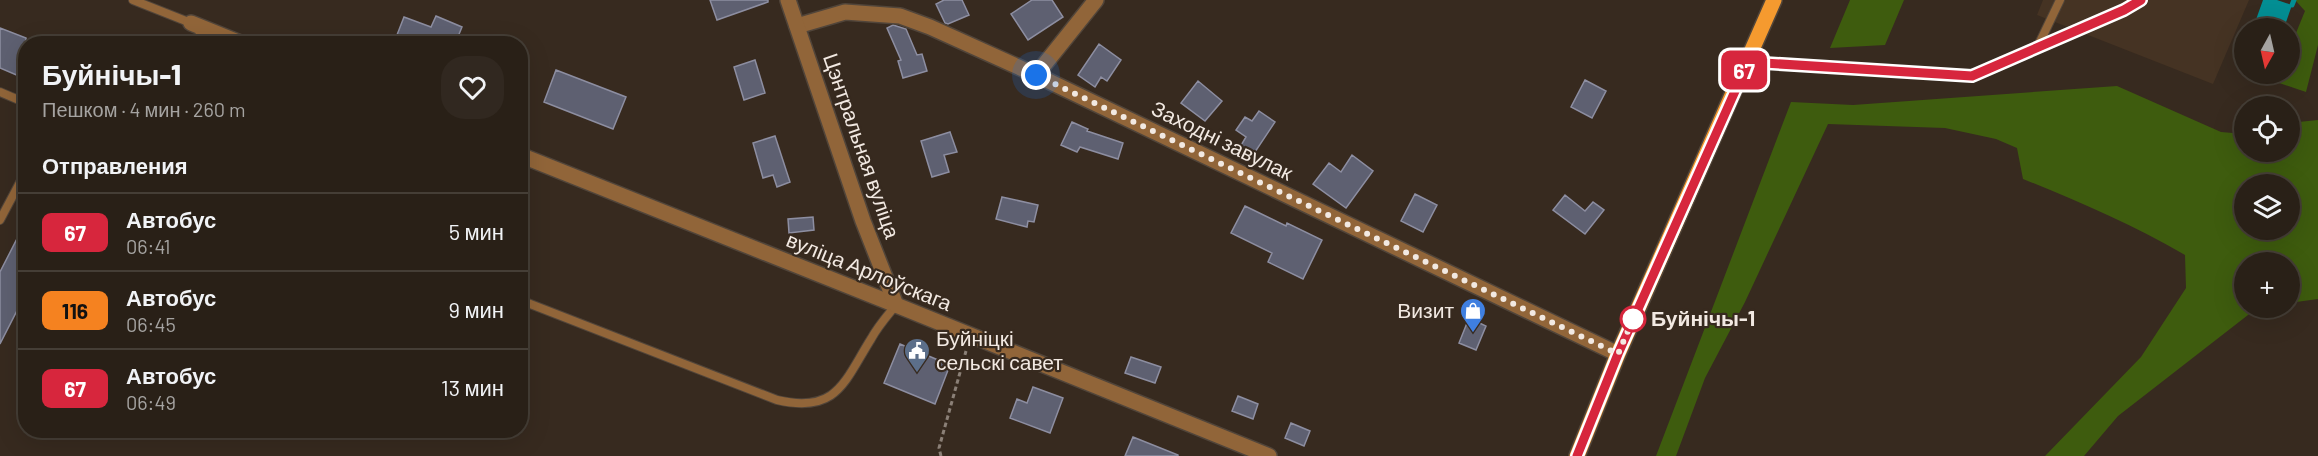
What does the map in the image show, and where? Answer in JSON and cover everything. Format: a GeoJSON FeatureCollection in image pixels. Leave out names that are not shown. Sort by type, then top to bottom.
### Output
{"type":"FeatureCollection","features":[{"type":"Feature","properties":{"kind":"main road"},"geometry":{"type":"LineString","coordinates":[[1577,456],[1618,354],[1774,0]]}},
{"type":"Feature","properties":{"kind":"street","name":"Цэнтральная вуліца"},"geometry":{"type":"LineString","coordinates":[[788,0],[863,221],[896,305]]}},
{"type":"Feature","properties":{"kind":"street"},"geometry":{"type":"LineString","coordinates":[[1036,75],[1096,0]]}},
{"type":"Feature","properties":{"kind":"street","name":"Заходні завулак"},"geometry":{"type":"LineString","coordinates":[[797,26],[845,12],[900,16],[930,27],[1036,75],[1618,354]]}},
{"type":"Feature","properties":{"kind":"street"},"geometry":{"type":"LineString","coordinates":[[197,25],[224,36]]}},
{"type":"Feature","properties":{"kind":"street","name":"вуліца Арлоўскага"},"geometry":{"type":"LineString","coordinates":[[528,158],[1269,456]]}},
{"type":"Feature","properties":{"kind":"lane"},"geometry":{"type":"LineString","coordinates":[[133,0],[197,25],[196,36]]}},
{"type":"Feature","properties":{"kind":"lane"},"geometry":{"type":"LineString","coordinates":[[2037,48],[2060,0]]}},
{"type":"Feature","properties":{"kind":"lane"},"geometry":{"type":"LineString","coordinates":[[1748,62],[1972,76],[2124,10],[2141,0]]}},
{"type":"Feature","properties":{"kind":"lane"},"geometry":{"type":"LineString","coordinates":[[0,92],[18,100]]}},
{"type":"Feature","properties":{"kind":"lane"},"geometry":{"type":"LineString","coordinates":[[0,220],[18,186]]}},
{"type":"Feature","properties":{"kind":"lane"},"geometry":{"type":"LineString","coordinates":[[528,303],[777,400],[807,404],[819,401],[841,388],[883,320],[896,305]]}},
{"type":"Feature","properties":{"kind":"path"},"geometry":{"type":"LineString","coordinates":[[941,456],[939,448],[971,335]]}},
{"type":"Feature","properties":{"kind":"shaded area"},"geometry":{"type":"Polygon","coordinates":[[[2043,0],[2249,0],[2241,18],[2234,18],[2234,35],[2213,84],[2037,15],[2043,0]]]}},
{"type":"Feature","properties":{"kind":"green space"},"geometry":{"type":"Polygon","coordinates":[[[1850,0],[1904,0],[1885,45],[1830,48],[1850,0]]]}},
{"type":"Feature","properties":{"kind":"green space"},"geometry":{"type":"Polygon","coordinates":[[[2295,0],[2318,0],[2318,45],[2306,92],[2282,84],[2300,84],[2300,23],[2305,11],[2295,0]]]}},
{"type":"Feature","properties":{"kind":"green space"},"geometry":{"type":"Polygon","coordinates":[[[2117,86],[2221,132],[2234,133],[2234,162],[2300,162],[2300,122],[2318,120],[2318,299],[2300,301],[2300,252],[2234,252],[2234,318],[2244,318],[2118,416],[2084,456],[2045,456],[2141,357],[2186,288],[2185,255],[2105,214],[2023,179],[2017,148],[1996,139],[1945,128],[1828,124],[1745,302],[1705,378],[1676,456],[1656,456],[1791,102],[1853,105],[2117,86]]]}},
{"type":"Feature","properties":{"kind":"water"},"geometry":{"type":"Polygon","coordinates":[[[2263,0],[2277,0],[2292,5],[2287,18],[2257,18],[2263,0]]]}},
{"type":"Feature","properties":{"kind":"building"},"geometry":{"type":"Polygon","coordinates":[[[710,0],[768,0],[768,2],[717,20],[710,0]]]}},
{"type":"Feature","properties":{"kind":"building"},"geometry":{"type":"Polygon","coordinates":[[[944,0],[962,0],[969,15],[948,24],[945,23],[936,4],[944,0]]]}},
{"type":"Feature","properties":{"kind":"building"},"geometry":{"type":"Polygon","coordinates":[[[1032,0],[1052,0],[1063,17],[1028,40],[1011,14],[1032,0]]]}},
{"type":"Feature","properties":{"kind":"building"},"geometry":{"type":"Polygon","coordinates":[[[436,16],[462,27],[458,36],[397,36],[404,17],[431,27],[436,16]]]}},
{"type":"Feature","properties":{"kind":"building"},"geometry":{"type":"Polygon","coordinates":[[[893,25],[906,29],[917,55],[922,54],[927,71],[903,78],[898,61],[901,60],[887,28],[893,25]]]}},
{"type":"Feature","properties":{"kind":"building"},"geometry":{"type":"Polygon","coordinates":[[[0,28],[21,36],[18,36],[18,76],[0,68],[0,28]]]}},
{"type":"Feature","properties":{"kind":"building"},"geometry":{"type":"Polygon","coordinates":[[[1099,44],[1121,60],[1107,81],[1101,77],[1095,87],[1078,75],[1099,44]]]}},
{"type":"Feature","properties":{"kind":"building"},"geometry":{"type":"Polygon","coordinates":[[[755,60],[765,93],[744,100],[734,67],[755,60]]]}},
{"type":"Feature","properties":{"kind":"building"},"geometry":{"type":"Polygon","coordinates":[[[556,70],[626,97],[613,129],[544,102],[556,70]]]}},
{"type":"Feature","properties":{"kind":"building"},"geometry":{"type":"Polygon","coordinates":[[[1585,80],[1606,91],[1592,118],[1571,107],[1585,80]]]}},
{"type":"Feature","properties":{"kind":"building"},"geometry":{"type":"Polygon","coordinates":[[[1198,81],[1222,101],[1205,121],[1181,103],[1198,81]]]}},
{"type":"Feature","properties":{"kind":"building"},"geometry":{"type":"Polygon","coordinates":[[[1259,111],[1275,122],[1253,155],[1240,147],[1246,137],[1236,130],[1245,117],[1252,121],[1259,111]]]}},
{"type":"Feature","properties":{"kind":"building"},"geometry":{"type":"Polygon","coordinates":[[[1072,122],[1088,129],[1087,131],[1123,143],[1118,159],[1080,147],[1077,152],[1061,145],[1072,122]]]}},
{"type":"Feature","properties":{"kind":"building"},"geometry":{"type":"Polygon","coordinates":[[[950,132],[957,152],[944,155],[949,172],[932,177],[921,141],[950,132]]]}},
{"type":"Feature","properties":{"kind":"building"},"geometry":{"type":"Polygon","coordinates":[[[775,136],[790,182],[777,187],[773,175],[763,178],[753,143],[775,136]]]}},
{"type":"Feature","properties":{"kind":"building"},"geometry":{"type":"Polygon","coordinates":[[[1352,155],[1373,171],[1346,208],[1313,184],[1329,163],[1341,172],[1352,155]]]}},
{"type":"Feature","properties":{"kind":"building"},"geometry":{"type":"Polygon","coordinates":[[[1415,194],[1437,205],[1423,232],[1401,221],[1415,194]]]}},
{"type":"Feature","properties":{"kind":"building"},"geometry":{"type":"Polygon","coordinates":[[[1565,195],[1585,211],[1593,202],[1604,210],[1585,234],[1553,210],[1565,195]]]}},
{"type":"Feature","properties":{"kind":"building"},"geometry":{"type":"Polygon","coordinates":[[[1002,197],[1038,205],[1034,222],[1028,221],[1027,227],[996,219],[1002,197]]]}},
{"type":"Feature","properties":{"kind":"building"},"geometry":{"type":"Polygon","coordinates":[[[1245,206],[1322,240],[1303,279],[1268,262],[1272,253],[1231,233],[1245,206]]]}},
{"type":"Feature","properties":{"kind":"building"},"geometry":{"type":"Polygon","coordinates":[[[813,217],[814,230],[789,233],[788,219],[813,217]]]}},
{"type":"Feature","properties":{"kind":"building"},"geometry":{"type":"Polygon","coordinates":[[[18,237],[18,309],[0,344],[0,272],[18,237]]]}},
{"type":"Feature","properties":{"kind":"building","name":"Визит"},"geometry":{"type":"Polygon","coordinates":[[[1469,318],[1486,326],[1476,350],[1459,343],[1469,318]]]}},
{"type":"Feature","properties":{"kind":"building","name":"Буйніцкі сельскі савет"},"geometry":{"type":"Polygon","coordinates":[[[900,344],[950,365],[935,404],[884,383],[900,344]]]}},
{"type":"Feature","properties":{"kind":"building"},"geometry":{"type":"Polygon","coordinates":[[[1131,357],[1161,367],[1155,383],[1125,373],[1131,357]]]}},
{"type":"Feature","properties":{"kind":"building"},"geometry":{"type":"Polygon","coordinates":[[[1033,387],[1063,398],[1050,433],[1010,418],[1017,399],[1027,403],[1033,387]]]}},
{"type":"Feature","properties":{"kind":"building"},"geometry":{"type":"Polygon","coordinates":[[[1238,396],[1258,404],[1253,419],[1232,411],[1238,396]]]}},
{"type":"Feature","properties":{"kind":"building"},"geometry":{"type":"Polygon","coordinates":[[[1291,423],[1310,431],[1304,446],[1285,438],[1291,423]]]}},
{"type":"Feature","properties":{"kind":"building"},"geometry":{"type":"Polygon","coordinates":[[[1133,437],[1178,455],[1178,456],[1125,456],[1133,437]]]}},
{"type":"Feature","properties":{"kind":"waterway"},"geometry":{"type":"LineString","coordinates":[[2292,5],[2294,0]]}},
{"type":"Feature","properties":{"kind":"bus line","name":"67"},"geometry":{"type":"LineString","coordinates":[[1577,456],[1618,354],[1748,62],[1972,76],[2124,10],[2141,0]]}},
{"type":"Feature","properties":{"kind":"place","name":"Буйнічы-1"},"geometry":{"type":"Point","coordinates":[1633,319]}},
{"type":"Feature","properties":{"kind":"place","name":"Визит"},"geometry":{"type":"Point","coordinates":[1473,334]}},
{"type":"Feature","properties":{"kind":"place","name":"Буйніцкі сельскі савет"},"geometry":{"type":"Point","coordinates":[917,374]}},
{"type":"Feature","properties":{"kind":"route"},"geometry":{"type":"LineString","coordinates":[[1036,75],[1618,354],[1636,312],[1633,319]]}}]}
